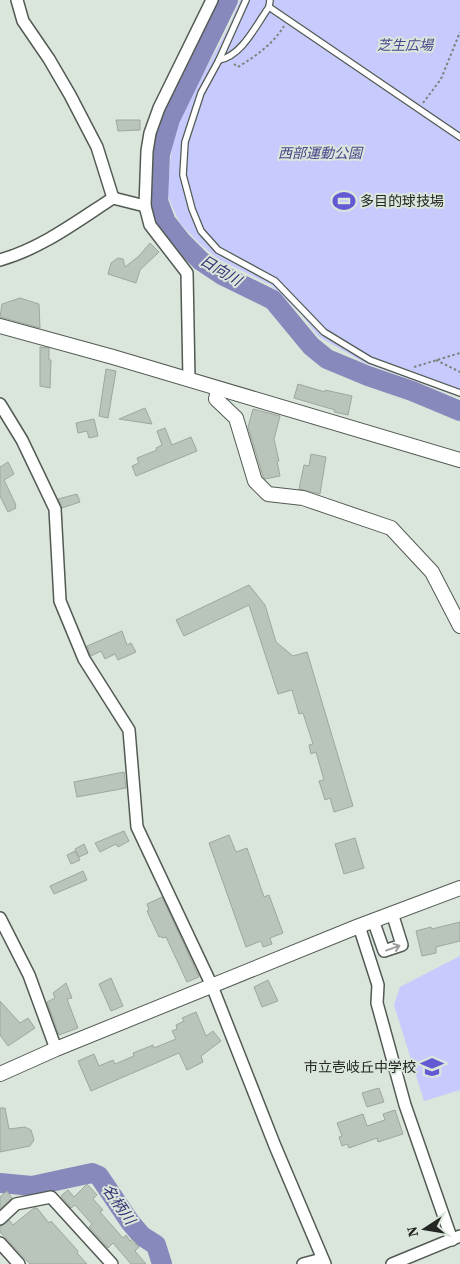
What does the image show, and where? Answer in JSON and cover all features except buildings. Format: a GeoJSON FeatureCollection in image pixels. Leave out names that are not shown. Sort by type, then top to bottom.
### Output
{"type":"FeatureCollection","features":[{"type":"Feature","properties":{"kind":"street"},"geometry":{"type":"LineString","coordinates":[[17,0],[23,21],[49,59],[97,147],[113,198]]}},
{"type":"Feature","properties":{"kind":"street"},"geometry":{"type":"LineString","coordinates":[[189,380],[187,273],[150,225],[145,206],[147,151],[150,133],[159,108],[212,0]]}},
{"type":"Feature","properties":{"kind":"street"},"geometry":{"type":"LineString","coordinates":[[0,260],[41,244],[113,198],[145,206]]}},
{"type":"Feature","properties":{"kind":"street"},"geometry":{"type":"LineString","coordinates":[[0,326],[460,460]]}},
{"type":"Feature","properties":{"kind":"street"},"geometry":{"type":"LineString","coordinates":[[218,389],[216,399],[236,418],[255,481],[268,494],[303,498],[391,528],[432,572],[460,626]]}},
{"type":"Feature","properties":{"kind":"street"},"geometry":{"type":"LineString","coordinates":[[0,404],[22,440],[55,509],[60,601],[84,659],[129,730],[136,827],[212,986],[275,1146],[324,1261],[303,1264]]}},
{"type":"Feature","properties":{"kind":"street"},"geometry":{"type":"LineString","coordinates":[[0,1074],[56,1049],[373,920],[460,888]]}},
{"type":"Feature","properties":{"kind":"street"},"geometry":{"type":"LineString","coordinates":[[373,920],[384,951],[402,945],[392,913]]}},
{"type":"Feature","properties":{"kind":"street"},"geometry":{"type":"LineString","coordinates":[[0,918],[29,975],[56,1049]]}},
{"type":"Feature","properties":{"kind":"street"},"geometry":{"type":"LineString","coordinates":[[359,926],[378,985],[376,1003],[403,1097],[456,1238],[392,1264]]}},
{"type":"Feature","properties":{"kind":"street"},"geometry":{"type":"LineString","coordinates":[[0,1219],[16,1204],[51,1197],[112,1264]]}},
{"type":"Feature","properties":{"kind":"street"},"geometry":{"type":"LineString","coordinates":[[0,1243],[20,1264]]}},
{"type":"Feature","properties":{"kind":"lane"},"geometry":{"type":"LineString","coordinates":[[246,0],[219,60],[201,93],[186,142],[183,175],[192,209],[201,231],[218,250],[275,281],[324,332],[370,360],[445,386],[460,394]]}},
{"type":"Feature","properties":{"kind":"lane"},"geometry":{"type":"LineString","coordinates":[[219,60],[228,59],[247,40],[269,7],[270,0]]}},
{"type":"Feature","properties":{"kind":"lane"},"geometry":{"type":"LineString","coordinates":[[269,7],[460,137]]}},
{"type":"Feature","properties":{"kind":"path"},"geometry":{"type":"LineString","coordinates":[[228,59],[238,67],[249,60],[277,38],[287,20]]}},
{"type":"Feature","properties":{"kind":"path"},"geometry":{"type":"LineString","coordinates":[[419,109],[441,79],[460,32]]}},
{"type":"Feature","properties":{"kind":"path"},"geometry":{"type":"LineString","coordinates":[[401,372],[460,353]]}},
{"type":"Feature","properties":{"kind":"path"},"geometry":{"type":"LineString","coordinates":[[436,360],[460,372]]}},
{"type":"Feature","properties":{"kind":"green space","name":"西部運動公園"},"geometry":{"type":"Polygon","coordinates":[[[240,0],[460,0],[460,397],[365,363],[318,336],[301,314],[271,285],[218,259],[180,223],[167,195],[173,136],[192,94],[229,27],[240,0]]]}},
{"type":"Feature","properties":{"kind":"green space"},"geometry":{"type":"Polygon","coordinates":[[[460,956],[460,1090],[424,1101],[394,1005],[400,987],[460,956]]]}},
{"type":"Feature","properties":{"kind":"waterway","name":"日向川"},"geometry":{"type":"LineString","coordinates":[[228,0],[170,119],[160,154],[158,201],[166,222],[181,241],[201,261],[222,275],[273,300],[311,346],[327,359],[460,411]]}},
{"type":"Feature","properties":{"kind":"waterway","name":"名柄川"},"geometry":{"type":"LineString","coordinates":[[0,1183],[32,1186],[92,1173],[99,1176],[130,1222],[142,1236],[156,1245],[162,1264]]}},
{"type":"Feature","properties":{"kind":"place","name":"多目的球技場"},"geometry":{"type":"Point","coordinates":[344,201]}},
{"type":"Feature","properties":{"kind":"place","name":"市立壱岐丘中学校"},"geometry":{"type":"Point","coordinates":[432,1067]}},
{"type":"Feature","properties":{"kind":"park label","name":"芝生広場"},"geometry":{"type":"Point","coordinates":[405,45]}}]}
